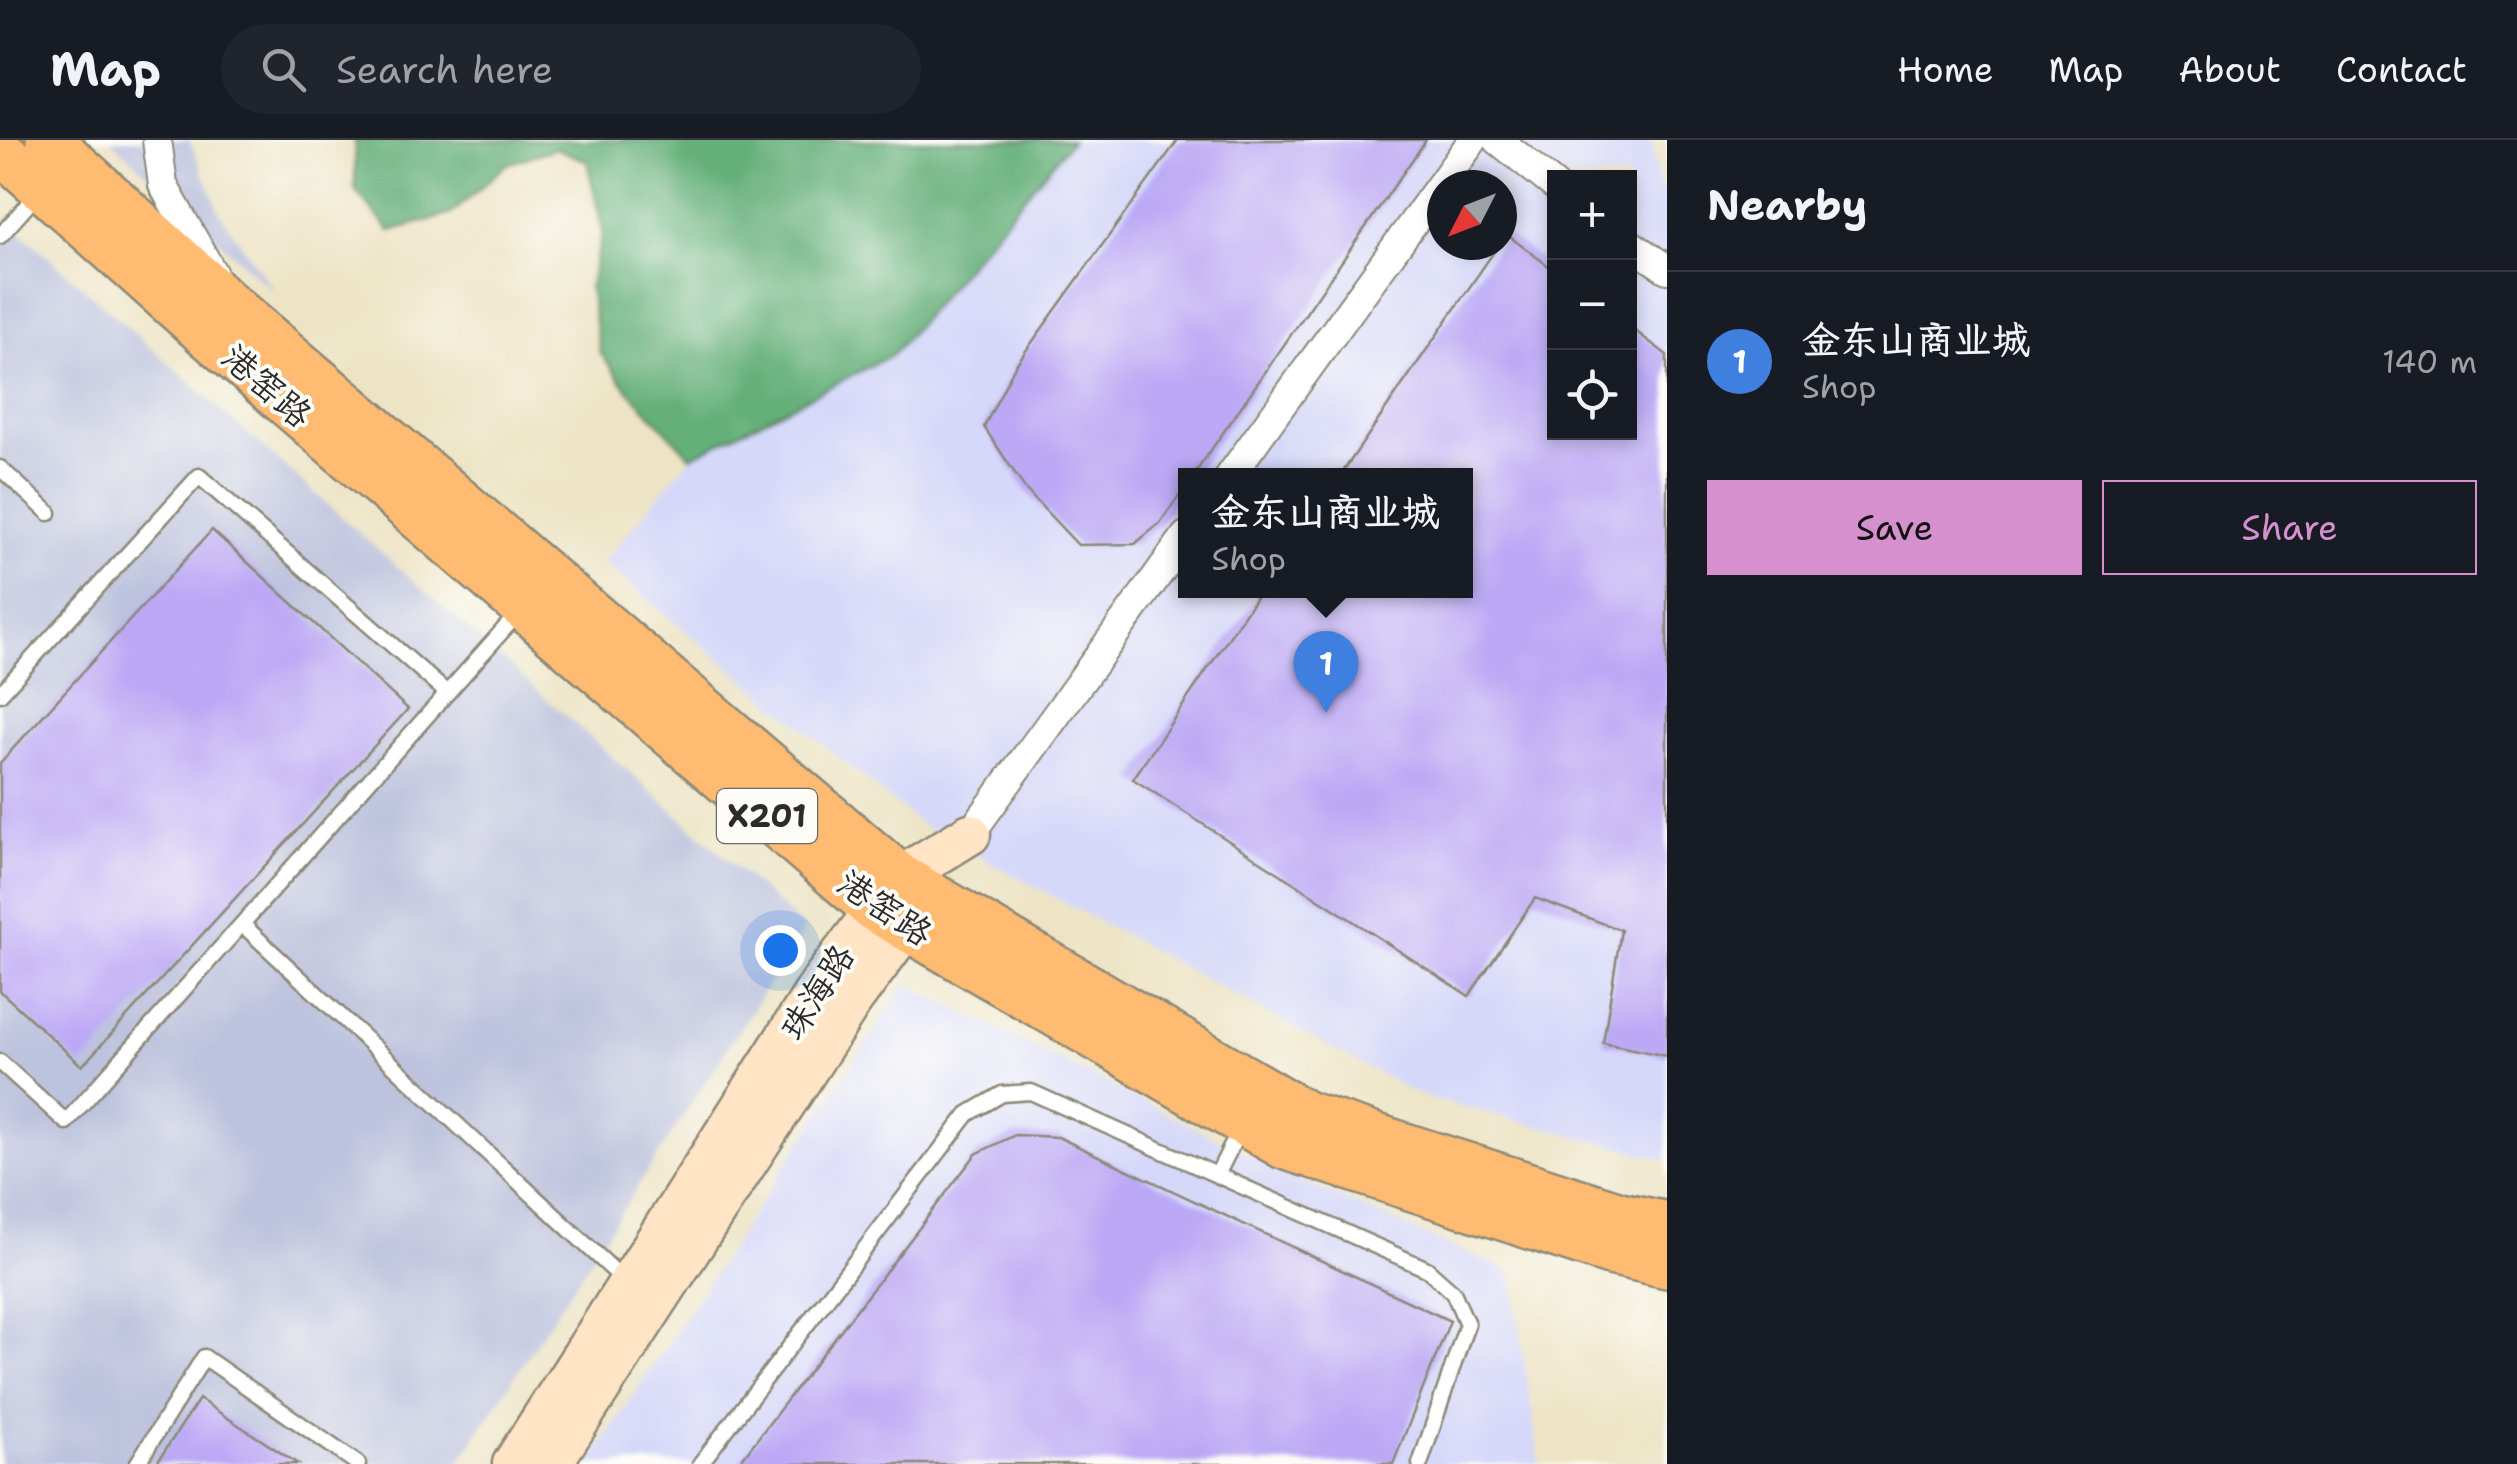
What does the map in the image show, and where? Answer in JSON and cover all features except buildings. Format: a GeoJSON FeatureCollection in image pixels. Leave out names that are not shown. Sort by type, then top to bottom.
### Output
{"type":"FeatureCollection","features":[{"type":"Feature","properties":{"kind":"main road","name":"港窑路"},"geometry":{"type":"LineString","coordinates":[[49,140],[902,901],[1305,1114],[1667,1226]]}},
{"type":"Feature","properties":{"kind":"main road","name":"港窑路"},"geometry":{"type":"LineString","coordinates":[[0,150],[524,606],[902,901],[1243,1122],[1314,1157],[1610,1252],[1667,1265]]}},
{"type":"Feature","properties":{"kind":"main road","name":"珠海路"},"geometry":{"type":"LineString","coordinates":[[513,1464],[824,978],[970,834]]}},
{"type":"Feature","properties":{"kind":"main road","name":"珠海路"},"geometry":{"type":"LineString","coordinates":[[551,1464],[902,901]]}},
{"type":"Feature","properties":{"kind":"street"},"geometry":{"type":"LineString","coordinates":[[157,140],[163,185],[231,306]]}},
{"type":"Feature","properties":{"kind":"street"},"geometry":{"type":"LineString","coordinates":[[1236,468],[1473,140]]}},
{"type":"Feature","properties":{"kind":"street"},"geometry":{"type":"LineString","coordinates":[[1498,140],[1547,179]]}},
{"type":"Feature","properties":{"kind":"street"},"geometry":{"type":"LineString","coordinates":[[1637,249],[1667,269]]}},
{"type":"Feature","properties":{"kind":"street"},"geometry":{"type":"LineString","coordinates":[[970,834],[1178,547]]}},
{"type":"Feature","properties":{"kind":"lane"},"geometry":{"type":"LineString","coordinates":[[0,236],[43,188]]}},
{"type":"Feature","properties":{"kind":"lane"},"geometry":{"type":"LineString","coordinates":[[0,468],[49,513]]}},
{"type":"Feature","properties":{"kind":"lane"},"geometry":{"type":"LineString","coordinates":[[0,694],[198,476],[447,693]]}},
{"type":"Feature","properties":{"kind":"lane"},"geometry":{"type":"LineString","coordinates":[[0,1062],[66,1122],[524,606]]}},
{"type":"Feature","properties":{"kind":"lane"},"geometry":{"type":"LineString","coordinates":[[243,925],[630,1286]]}},
{"type":"Feature","properties":{"kind":"lane"},"geometry":{"type":"LineString","coordinates":[[700,1464],[968,1114],[1002,1094],[1031,1092],[1427,1269],[1454,1292],[1468,1324],[1420,1464]]}},
{"type":"Feature","properties":{"kind":"lane"},"geometry":{"type":"LineString","coordinates":[[1218,1175],[1243,1122]]}},
{"type":"Feature","properties":{"kind":"lane"},"geometry":{"type":"LineString","coordinates":[[136,1464],[204,1357],[358,1464]]}},
{"type":"Feature","properties":{"kind":"shaded area"},"geometry":{"type":"Polygon","coordinates":[[[111,140],[189,140],[221,215],[277,295],[111,140]]]}},
{"type":"Feature","properties":{"kind":"shaded area"},"geometry":{"type":"Polygon","coordinates":[[[1072,140],[1651,140],[1660,187],[1667,192],[1667,1160],[1418,1095],[920,824],[603,563],[691,457],[892,355],[1072,140]]]}},
{"type":"Feature","properties":{"kind":"shaded area"},"geometry":{"type":"Polygon","coordinates":[[[0,214],[805,928],[458,1464],[0,1464],[0,214]]]}},
{"type":"Feature","properties":{"kind":"shaded area"},"geometry":{"type":"Polygon","coordinates":[[[906,983],[1301,1181],[1511,1272],[1540,1464],[588,1464],[906,983]]]}},
{"type":"Feature","properties":{"kind":"green space"},"geometry":{"type":"Polygon","coordinates":[[[355,140],[1072,140],[892,355],[691,457],[627,389],[600,352],[589,288],[603,232],[587,161],[556,148],[507,164],[451,214],[390,231],[355,190],[355,140]]]}},
{"type":"Feature","properties":{"kind":"place","name":"金东山商业城"},"geometry":{"type":"Point","coordinates":[1326,713]}}]}
